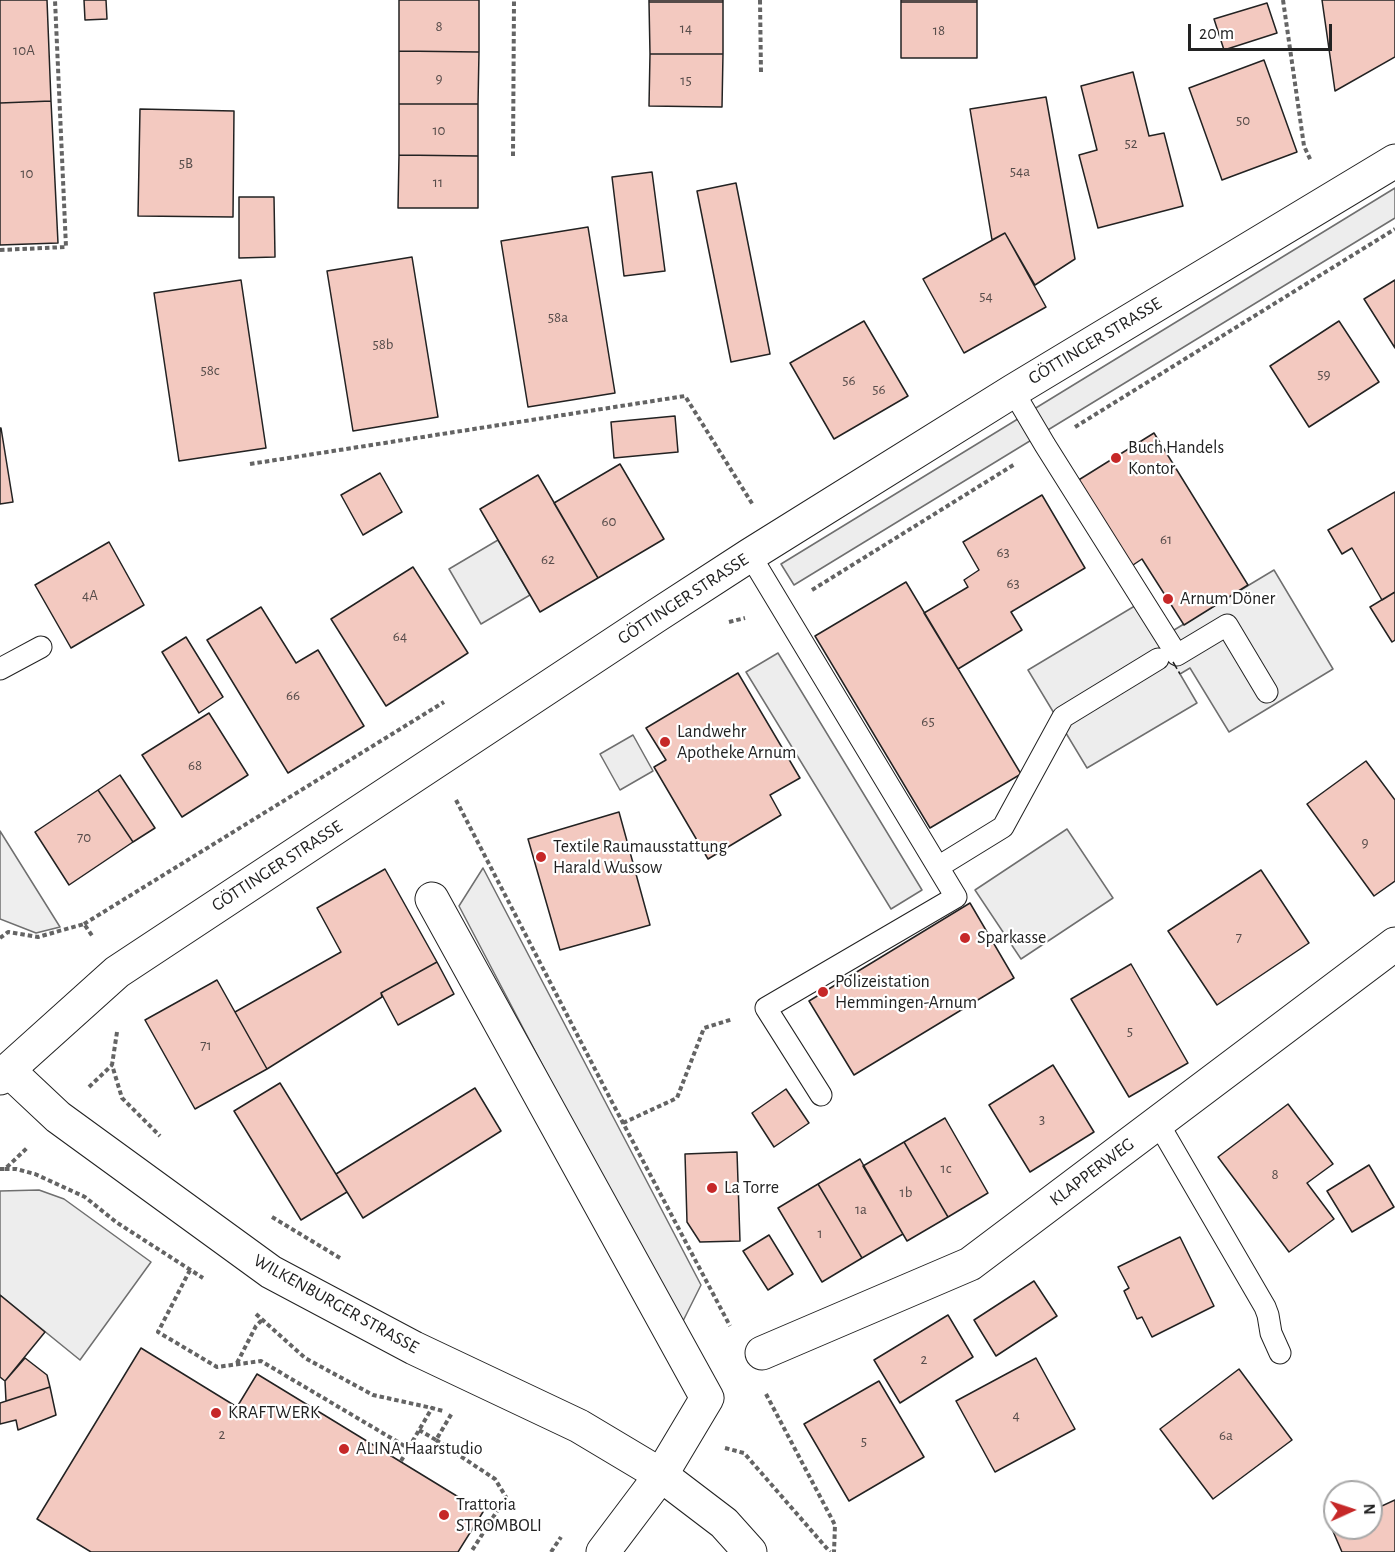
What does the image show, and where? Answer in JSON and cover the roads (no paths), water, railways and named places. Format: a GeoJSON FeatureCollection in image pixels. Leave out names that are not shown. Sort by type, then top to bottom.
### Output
{"type":"FeatureCollection","features":[{"type":"Feature","properties":{"kind":"street","name":"GÖTTINGER STRASSE"},"geometry":{"type":"LineString","coordinates":[[3,1069],[117,972],[750,555],[1013,391],[1395,161]]}},
{"type":"Feature","properties":{"kind":"street"},"geometry":{"type":"LineString","coordinates":[[432,899],[707,1398],[661,1475],[603,1552]]}},
{"type":"Feature","properties":{"kind":"street","name":"KLAPPERWEG"},"geometry":{"type":"LineString","coordinates":[[761,1369],[970,1264],[1395,944]]}},
{"type":"Feature","properties":{"kind":"street","name":"WILKENBURGER STRASSE"},"geometry":{"type":"LineString","coordinates":[[3,1069],[58,1117],[271,1272],[414,1348],[579,1426],[661,1475],[724,1523],[750,1552]]}},
{"type":"Feature","properties":{"kind":"lane"},"geometry":{"type":"LineString","coordinates":[[1013,391],[1045,446],[1177,655],[1227,625],[1267,692]]}},
{"type":"Feature","properties":{"kind":"lane"},"geometry":{"type":"LineString","coordinates":[[750,555],[956,897],[766,1008],[821,1095]]}},
{"type":"Feature","properties":{"kind":"lane"},"geometry":{"type":"LineString","coordinates":[[0,669],[41,647]]}},
{"type":"Feature","properties":{"kind":"lane"},"geometry":{"type":"LineString","coordinates":[[938,867],[1003,827],[1063,717],[1158,659]]}},
{"type":"Feature","properties":{"kind":"lane"},"geometry":{"type":"LineString","coordinates":[[1158,1122],[1265,1307],[1271,1333],[1280,1353]]}},
{"type":"Feature","properties":{"kind":"place","name":"Buch Handels Kontor"},"geometry":{"type":"Point","coordinates":[1116,458]}},
{"type":"Feature","properties":{"kind":"place","name":"Arnum Döner"},"geometry":{"type":"Point","coordinates":[1168,599]}},
{"type":"Feature","properties":{"kind":"place","name":"Landwehr Apotheke Arnum"},"geometry":{"type":"Point","coordinates":[665,742]}},
{"type":"Feature","properties":{"kind":"place","name":"Textile Raumausstattung Harald Wussow"},"geometry":{"type":"Point","coordinates":[541,857]}},
{"type":"Feature","properties":{"kind":"place","name":"Sparkasse"},"geometry":{"type":"Point","coordinates":[965,938]}},
{"type":"Feature","properties":{"kind":"place","name":"Polizeistation Hemmingen-Arnum"},"geometry":{"type":"Point","coordinates":[823,992]}},
{"type":"Feature","properties":{"kind":"place","name":"La Torre"},"geometry":{"type":"Point","coordinates":[712,1188]}},
{"type":"Feature","properties":{"kind":"place","name":"KRAFTWERK"},"geometry":{"type":"Point","coordinates":[216,1413]}},
{"type":"Feature","properties":{"kind":"place","name":"ALINA Haarstudio"},"geometry":{"type":"Point","coordinates":[344,1449]}},
{"type":"Feature","properties":{"kind":"place","name":"Trattoria STROMBOLI"},"geometry":{"type":"Point","coordinates":[444,1515]}}]}
